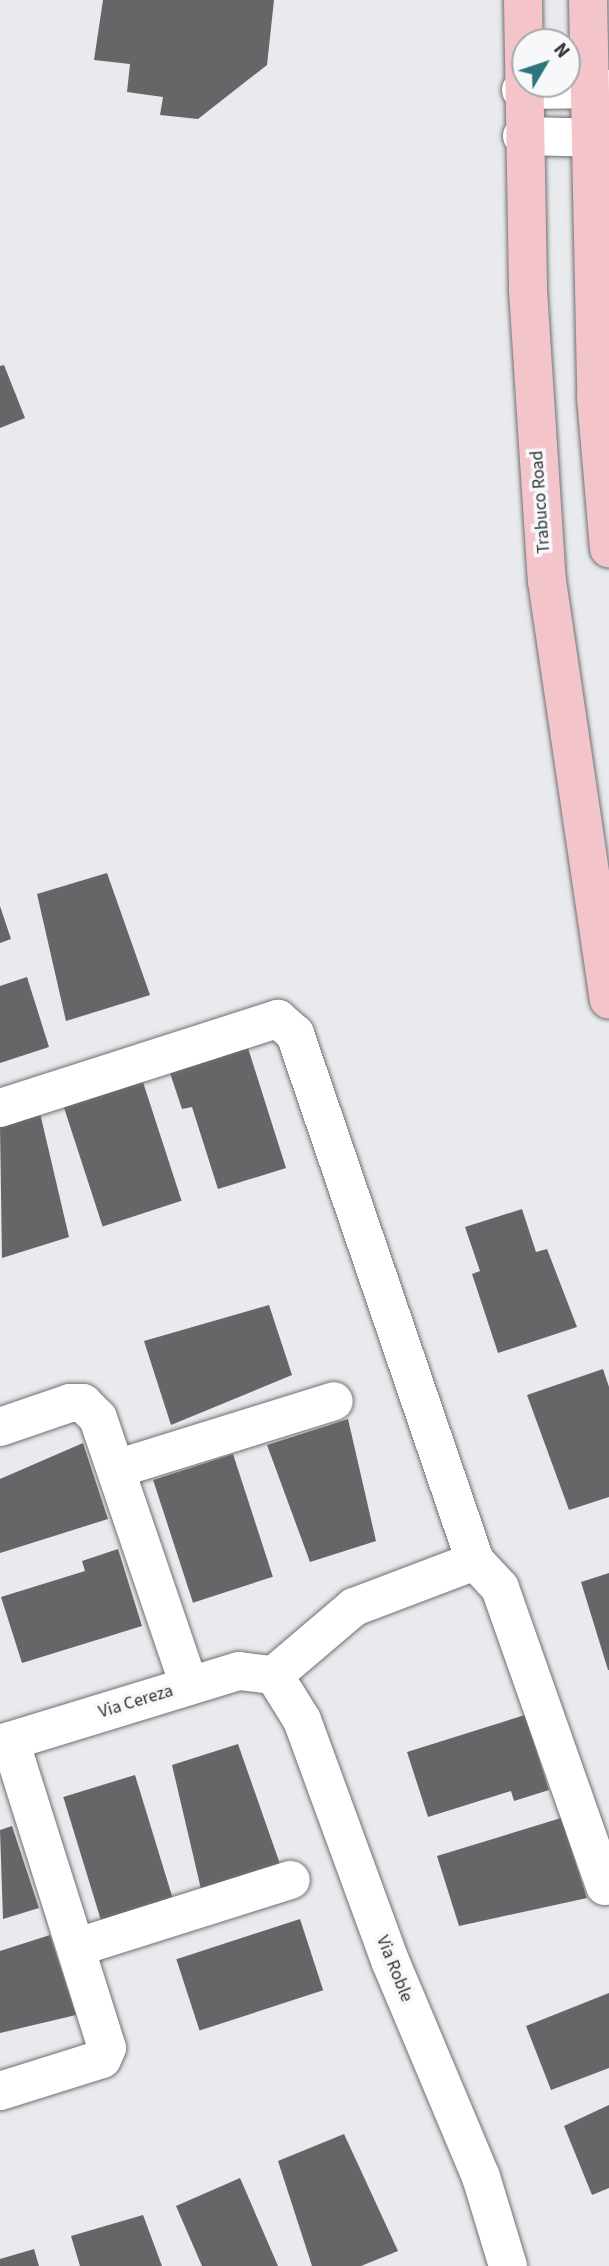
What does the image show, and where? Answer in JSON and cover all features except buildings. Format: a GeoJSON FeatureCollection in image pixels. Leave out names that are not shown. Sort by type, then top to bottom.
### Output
{"type":"FeatureCollection","features":[{"type":"Feature","properties":{"kind":"main road","name":"Trabuco Road"},"geometry":{"type":"LineString","coordinates":[[522,28],[523,0]]}},
{"type":"Feature","properties":{"kind":"main road"},"geometry":{"type":"LineString","coordinates":[[587,0],[599,91],[609,548]]}},
{"type":"Feature","properties":{"kind":"main road","name":"Trabuco Road"},"geometry":{"type":"LineString","coordinates":[[521,98],[547,581],[609,999]]}},
{"type":"Feature","properties":{"kind":"street"},"geometry":{"type":"LineString","coordinates":[[581,91],[599,91]]}},
{"type":"Feature","properties":{"kind":"street"},"geometry":{"type":"LineString","coordinates":[[522,136],[598,137]]}},
{"type":"Feature","properties":{"kind":"street"},"geometry":{"type":"LineString","coordinates":[[0,1108],[278,1019],[295,1034],[475,1561],[499,1588],[605,1886]]}},
{"type":"Feature","properties":{"kind":"street"},"geometry":{"type":"LineString","coordinates":[[116,1469],[334,1401]]}},
{"type":"Feature","properties":{"kind":"street"},"geometry":{"type":"LineString","coordinates":[[0,1427],[83,1403],[98,1418],[189,1685]]}},
{"type":"Feature","properties":{"kind":"street"},"geometry":{"type":"LineString","coordinates":[[274,1675],[354,1607],[475,1561]]}},
{"type":"Feature","properties":{"kind":"street","name":"Via Cereza"},"geometry":{"type":"LineString","coordinates":[[5,1743],[239,1671],[274,1675]]}},
{"type":"Feature","properties":{"kind":"street","name":"Via Roble"},"geometry":{"type":"LineString","coordinates":[[274,1675],[302,1720],[391,1963],[481,2177],[508,2266]]}},
{"type":"Feature","properties":{"kind":"street"},"geometry":{"type":"LineString","coordinates":[[0,2091],[102,2059],[105,2030],[5,1743]]}},
{"type":"Feature","properties":{"kind":"street"},"geometry":{"type":"LineString","coordinates":[[78,1947],[291,1880]]}}]}
